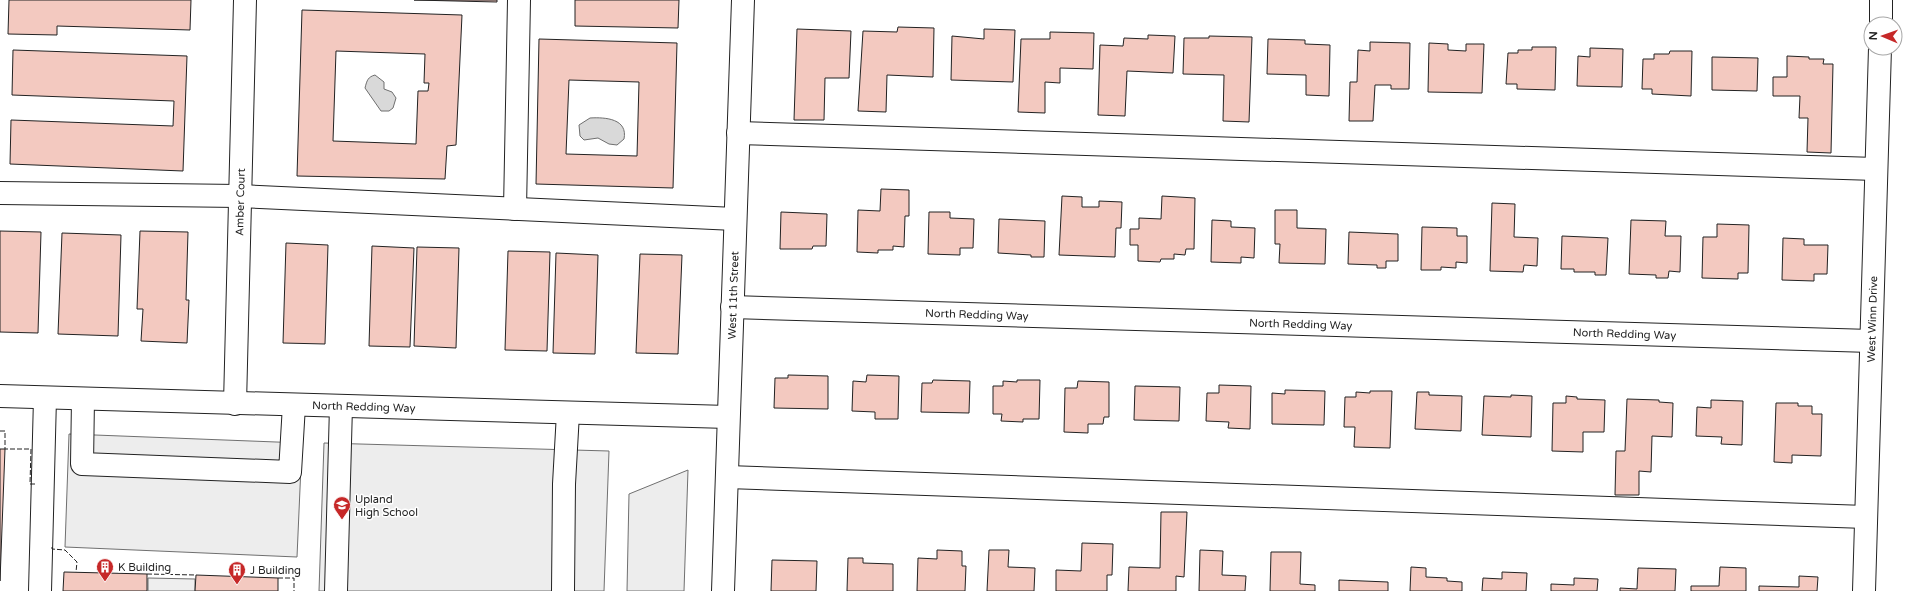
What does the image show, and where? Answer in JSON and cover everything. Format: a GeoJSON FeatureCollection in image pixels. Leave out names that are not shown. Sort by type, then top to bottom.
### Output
{"type":"FeatureCollection","features":[{"type":"Feature","properties":{"kind":"street","name":"Amber Court"},"geometry":{"type":"LineString","coordinates":[[235,404],[245,0]]}},
{"type":"Feature","properties":{"kind":"street"},"geometry":{"type":"LineString","coordinates":[[515,209],[519,0]]}},
{"type":"Feature","properties":{"kind":"street","name":"West 11th Street"},"geometry":{"type":"LineString","coordinates":[[723,591],[742,0]]}},
{"type":"Feature","properties":{"kind":"street"},"geometry":{"type":"LineString","coordinates":[[1881,0],[1881,16]]}},
{"type":"Feature","properties":{"kind":"street","name":"West Winn Drive"},"geometry":{"type":"LineString","coordinates":[[1864,591],[1880,56]]}},
{"type":"Feature","properties":{"kind":"street"},"geometry":{"type":"LineString","coordinates":[[738,133],[1876,169]]}},
{"type":"Feature","properties":{"kind":"street"},"geometry":{"type":"LineString","coordinates":[[0,193],[239,196],[735,219]]}},
{"type":"Feature","properties":{"kind":"street","name":"North Redding Way"},"geometry":{"type":"LineString","coordinates":[[732,307],[1871,341]]}},
{"type":"Feature","properties":{"kind":"street","name":"North Redding Way"},"geometry":{"type":"LineString","coordinates":[[0,396],[235,404],[728,417]]}},
{"type":"Feature","properties":{"kind":"street"},"geometry":{"type":"LineString","coordinates":[[40,591],[45,398]]}},
{"type":"Feature","properties":{"kind":"street"},"geometry":{"type":"LineString","coordinates":[[83,399],[82,464],[290,472],[294,405]]}},
{"type":"Feature","properties":{"kind":"street"},"geometry":{"type":"LineString","coordinates":[[336,591],[341,406]]}},
{"type":"Feature","properties":{"kind":"street"},"geometry":{"type":"LineString","coordinates":[[563,591],[564,484],[568,413]]}},
{"type":"Feature","properties":{"kind":"street"},"geometry":{"type":"LineString","coordinates":[[727,477],[1866,517]]}},
{"type":"Feature","properties":{"kind":"shaded area"},"geometry":{"type":"Polygon","coordinates":[[[375,75],[384,82],[384,89],[392,92],[396,98],[393,108],[389,111],[381,111],[365,88],[368,79],[375,75]]]}},
{"type":"Feature","properties":{"kind":"shaded area"},"geometry":{"type":"Polygon","coordinates":[[[590,118],[609,119],[619,123],[623,127],[624,139],[617,145],[609,144],[598,138],[584,140],[580,136],[579,125],[590,118]]]}},
{"type":"Feature","properties":{"kind":"shaded area"},"geometry":{"type":"Polygon","coordinates":[[[69,434],[302,443],[297,557],[65,547],[69,434]]]}},
{"type":"Feature","properties":{"kind":"shaded area"},"geometry":{"type":"Polygon","coordinates":[[[324,443],[609,451],[604,591],[319,591],[324,443]]]}},
{"type":"Feature","properties":{"kind":"shaded area"},"geometry":{"type":"Polygon","coordinates":[[[688,470],[684,591],[627,591],[629,494],[688,470]]]}},
{"type":"Feature","properties":{"kind":"shaded area"},"geometry":{"type":"Polygon","coordinates":[[[148,578],[195,579],[195,591],[148,591],[148,578]]]}},
{"type":"Feature","properties":{"kind":"building"},"geometry":{"type":"Polygon","coordinates":[[[9,0],[191,0],[190,30],[57,26],[57,35],[8,34],[9,0]]]}},
{"type":"Feature","properties":{"kind":"building"},"geometry":{"type":"Polygon","coordinates":[[[414,0],[497,0],[497,2],[414,0]]]}},
{"type":"Feature","properties":{"kind":"building"},"geometry":{"type":"Polygon","coordinates":[[[575,0],[679,0],[678,28],[575,26],[575,0]]]}},
{"type":"Feature","properties":{"kind":"building"},"geometry":{"type":"Polygon","coordinates":[[[302,10],[462,15],[456,145],[447,146],[445,179],[297,176],[302,10]],[[336,51],[333,141],[416,144],[418,91],[428,91],[429,83],[424,83],[425,54],[336,51]]]}},
{"type":"Feature","properties":{"kind":"building"},"geometry":{"type":"Polygon","coordinates":[[[898,27],[934,28],[933,77],[887,75],[886,112],[858,111],[863,31],[897,32],[898,27]]]}},
{"type":"Feature","properties":{"kind":"building"},"geometry":{"type":"Polygon","coordinates":[[[797,29],[851,31],[849,78],[825,78],[824,120],[794,120],[797,29]]]}},
{"type":"Feature","properties":{"kind":"building"},"geometry":{"type":"Polygon","coordinates":[[[984,29],[1015,30],[1013,82],[951,80],[952,36],[984,39],[984,29]]]}},
{"type":"Feature","properties":{"kind":"building"},"geometry":{"type":"Polygon","coordinates":[[[1050,32],[1094,33],[1093,69],[1060,68],[1060,83],[1045,82],[1045,113],[1018,112],[1021,39],[1050,39],[1050,32]]]}},
{"type":"Feature","properties":{"kind":"building"},"geometry":{"type":"Polygon","coordinates":[[[1148,35],[1175,36],[1173,73],[1127,71],[1125,116],[1098,115],[1100,45],[1123,46],[1124,38],[1148,39],[1148,35]]]}},
{"type":"Feature","properties":{"kind":"building"},"geometry":{"type":"Polygon","coordinates":[[[1209,36],[1252,37],[1249,122],[1223,121],[1224,75],[1183,74],[1184,38],[1209,38],[1209,36]]]}},
{"type":"Feature","properties":{"kind":"building"},"geometry":{"type":"Polygon","coordinates":[[[539,39],[677,43],[673,188],[536,184],[539,39]],[[569,80],[566,154],[637,156],[639,82],[569,80]]]}},
{"type":"Feature","properties":{"kind":"building"},"geometry":{"type":"Polygon","coordinates":[[[1268,39],[1305,40],[1305,44],[1330,45],[1329,96],[1306,95],[1306,75],[1267,74],[1268,39]]]}},
{"type":"Feature","properties":{"kind":"building"},"geometry":{"type":"Polygon","coordinates":[[[1370,42],[1410,43],[1409,89],[1391,89],[1391,85],[1375,85],[1373,121],[1349,121],[1350,82],[1357,82],[1358,50],[1370,51],[1370,42]]]}},
{"type":"Feature","properties":{"kind":"building"},"geometry":{"type":"Polygon","coordinates":[[[1429,43],[1448,44],[1448,50],[1466,51],[1466,44],[1484,44],[1482,93],[1428,92],[1429,43]]]}},
{"type":"Feature","properties":{"kind":"building"},"geometry":{"type":"Polygon","coordinates":[[[1532,47],[1556,47],[1555,90],[1517,89],[1517,84],[1506,84],[1508,53],[1518,53],[1518,50],[1532,50],[1532,47]]]}},
{"type":"Feature","properties":{"kind":"building"},"geometry":{"type":"Polygon","coordinates":[[[1590,48],[1623,49],[1622,87],[1577,86],[1578,56],[1590,57],[1590,48]]]}},
{"type":"Feature","properties":{"kind":"building"},"geometry":{"type":"Polygon","coordinates":[[[13,50],[187,56],[183,171],[10,164],[11,120],[173,126],[174,101],[12,95],[13,50]]]}},
{"type":"Feature","properties":{"kind":"building"},"geometry":{"type":"Polygon","coordinates":[[[1670,51],[1692,51],[1691,96],[1652,94],[1652,89],[1642,89],[1643,59],[1654,59],[1654,54],[1669,54],[1670,51]]]}},
{"type":"Feature","properties":{"kind":"building"},"geometry":{"type":"Polygon","coordinates":[[[1787,56],[1809,57],[1809,59],[1824,59],[1823,64],[1833,64],[1831,153],[1807,152],[1808,118],[1799,118],[1800,96],[1773,96],[1773,77],[1787,77],[1787,56]]]}},
{"type":"Feature","properties":{"kind":"building"},"geometry":{"type":"Polygon","coordinates":[[[1712,57],[1758,58],[1757,91],[1712,90],[1712,57]]]}},
{"type":"Feature","properties":{"kind":"building"},"geometry":{"type":"Polygon","coordinates":[[[881,189],[909,190],[909,216],[905,216],[904,247],[893,246],[893,250],[878,250],[878,253],[857,252],[858,210],[880,211],[881,189]]]}},
{"type":"Feature","properties":{"kind":"building"},"geometry":{"type":"Polygon","coordinates":[[[1062,196],[1082,197],[1082,207],[1099,207],[1099,201],[1122,202],[1121,228],[1116,228],[1115,257],[1059,255],[1062,196]]]}},
{"type":"Feature","properties":{"kind":"building"},"geometry":{"type":"Polygon","coordinates":[[[1162,196],[1195,198],[1194,249],[1186,249],[1185,255],[1174,254],[1174,259],[1161,259],[1160,262],[1138,261],[1138,245],[1130,245],[1130,229],[1139,229],[1139,218],[1161,219],[1162,196]]]}},
{"type":"Feature","properties":{"kind":"building"},"geometry":{"type":"Polygon","coordinates":[[[1492,203],[1515,204],[1514,237],[1538,238],[1537,266],[1524,265],[1523,272],[1490,271],[1492,203]]]}},
{"type":"Feature","properties":{"kind":"building"},"geometry":{"type":"Polygon","coordinates":[[[1275,210],[1297,210],[1297,228],[1326,229],[1325,264],[1279,263],[1280,244],[1275,244],[1275,210]]]}},
{"type":"Feature","properties":{"kind":"building"},"geometry":{"type":"Polygon","coordinates":[[[781,212],[827,214],[826,246],[813,246],[812,249],[780,249],[781,212]]]}},
{"type":"Feature","properties":{"kind":"building"},"geometry":{"type":"Polygon","coordinates":[[[929,212],[950,212],[950,218],[974,219],[973,248],[960,248],[960,255],[928,254],[929,212]]]}},
{"type":"Feature","properties":{"kind":"building"},"geometry":{"type":"Polygon","coordinates":[[[999,219],[1045,221],[1044,257],[998,253],[999,219]]]}},
{"type":"Feature","properties":{"kind":"building"},"geometry":{"type":"Polygon","coordinates":[[[1212,220],[1231,221],[1231,227],[1255,228],[1254,258],[1241,257],[1241,263],[1211,262],[1212,220]]]}},
{"type":"Feature","properties":{"kind":"building"},"geometry":{"type":"Polygon","coordinates":[[[1631,220],[1666,221],[1665,236],[1681,236],[1680,272],[1669,271],[1668,278],[1656,278],[1656,275],[1629,274],[1631,220]]]}},
{"type":"Feature","properties":{"kind":"building"},"geometry":{"type":"Polygon","coordinates":[[[1717,224],[1749,225],[1748,273],[1738,273],[1738,279],[1702,278],[1703,237],[1717,237],[1717,224]]]}},
{"type":"Feature","properties":{"kind":"building"},"geometry":{"type":"Polygon","coordinates":[[[1422,227],[1457,228],[1457,236],[1467,236],[1467,263],[1456,262],[1456,268],[1441,267],[1441,270],[1421,270],[1422,227]]]}},
{"type":"Feature","properties":{"kind":"building"},"geometry":{"type":"Polygon","coordinates":[[[0,231],[41,232],[38,333],[0,332],[0,231]]]}},
{"type":"Feature","properties":{"kind":"building"},"geometry":{"type":"Polygon","coordinates":[[[140,231],[188,232],[186,300],[189,300],[187,343],[141,341],[143,309],[137,309],[140,231]]]}},
{"type":"Feature","properties":{"kind":"building"},"geometry":{"type":"Polygon","coordinates":[[[1349,232],[1398,234],[1398,261],[1386,261],[1386,268],[1377,268],[1377,265],[1348,264],[1349,232]]]}},
{"type":"Feature","properties":{"kind":"building"},"geometry":{"type":"Polygon","coordinates":[[[62,233],[121,235],[118,336],[58,334],[62,233]]]}},
{"type":"Feature","properties":{"kind":"building"},"geometry":{"type":"Polygon","coordinates":[[[1562,236],[1608,238],[1606,275],[1595,275],[1595,272],[1574,272],[1574,269],[1561,269],[1562,236]]]}},
{"type":"Feature","properties":{"kind":"building"},"geometry":{"type":"Polygon","coordinates":[[[1783,238],[1804,239],[1804,245],[1828,245],[1827,274],[1814,274],[1814,281],[1782,280],[1783,238]]]}},
{"type":"Feature","properties":{"kind":"building"},"geometry":{"type":"Polygon","coordinates":[[[286,243],[328,245],[325,344],[283,343],[286,243]]]}},
{"type":"Feature","properties":{"kind":"building"},"geometry":{"type":"Polygon","coordinates":[[[372,246],[414,248],[410,347],[369,346],[372,246]]]}},
{"type":"Feature","properties":{"kind":"building"},"geometry":{"type":"Polygon","coordinates":[[[417,247],[459,248],[456,348],[414,346],[417,247]]]}},
{"type":"Feature","properties":{"kind":"building"},"geometry":{"type":"Polygon","coordinates":[[[508,251],[550,252],[547,351],[505,350],[508,251]]]}},
{"type":"Feature","properties":{"kind":"building"},"geometry":{"type":"Polygon","coordinates":[[[556,253],[598,255],[595,354],[553,353],[556,253]]]}},
{"type":"Feature","properties":{"kind":"building"},"geometry":{"type":"Polygon","coordinates":[[[640,254],[682,255],[678,354],[636,353],[640,254]]]}},
{"type":"Feature","properties":{"kind":"building"},"geometry":{"type":"Polygon","coordinates":[[[788,375],[828,376],[828,409],[774,408],[775,378],[788,378],[788,375]]]}},
{"type":"Feature","properties":{"kind":"building"},"geometry":{"type":"Polygon","coordinates":[[[867,375],[899,376],[898,419],[875,419],[875,412],[852,411],[853,381],[866,382],[867,375]]]}},
{"type":"Feature","properties":{"kind":"building"},"geometry":{"type":"Polygon","coordinates":[[[933,380],[970,381],[969,413],[921,412],[922,383],[932,383],[933,380]]]}},
{"type":"Feature","properties":{"kind":"building"},"geometry":{"type":"Polygon","coordinates":[[[1017,380],[1040,380],[1039,419],[1023,419],[1023,422],[1001,421],[1002,414],[993,414],[993,386],[1003,386],[1003,381],[1017,382],[1017,380]]]}},
{"type":"Feature","properties":{"kind":"building"},"geometry":{"type":"Polygon","coordinates":[[[1078,381],[1109,382],[1109,417],[1104,417],[1103,424],[1088,424],[1088,433],[1064,432],[1065,388],[1077,388],[1078,381]]]}},
{"type":"Feature","properties":{"kind":"building"},"geometry":{"type":"Polygon","coordinates":[[[1219,385],[1251,386],[1250,429],[1228,428],[1229,422],[1206,421],[1207,393],[1219,393],[1219,385]]]}},
{"type":"Feature","properties":{"kind":"building"},"geometry":{"type":"Polygon","coordinates":[[[1135,386],[1180,387],[1179,421],[1134,420],[1135,386]]]}},
{"type":"Feature","properties":{"kind":"building"},"geometry":{"type":"Polygon","coordinates":[[[1285,390],[1325,391],[1324,425],[1272,424],[1272,393],[1285,394],[1285,390]]]}},
{"type":"Feature","properties":{"kind":"building"},"geometry":{"type":"Polygon","coordinates":[[[1370,391],[1392,391],[1390,448],[1354,447],[1355,427],[1344,427],[1345,397],[1356,397],[1356,392],[1370,393],[1370,391]]]}},
{"type":"Feature","properties":{"kind":"building"},"geometry":{"type":"Polygon","coordinates":[[[1417,392],[1429,392],[1429,395],[1462,396],[1461,431],[1415,429],[1417,392]]]}},
{"type":"Feature","properties":{"kind":"building"},"geometry":{"type":"Polygon","coordinates":[[[1511,395],[1532,396],[1531,437],[1482,435],[1484,396],[1511,397],[1511,395]]]}},
{"type":"Feature","properties":{"kind":"building"},"geometry":{"type":"Polygon","coordinates":[[[1566,396],[1577,397],[1577,399],[1605,400],[1604,432],[1583,432],[1583,452],[1552,451],[1553,403],[1566,403],[1566,396]]]}},
{"type":"Feature","properties":{"kind":"building"},"geometry":{"type":"Polygon","coordinates":[[[1627,399],[1659,400],[1659,402],[1673,403],[1672,437],[1652,436],[1651,472],[1639,471],[1639,495],[1615,495],[1616,451],[1625,451],[1627,399]]]}},
{"type":"Feature","properties":{"kind":"building"},"geometry":{"type":"Polygon","coordinates":[[[1711,400],[1743,401],[1742,445],[1721,444],[1722,437],[1696,436],[1697,407],[1711,408],[1711,400]]]}},
{"type":"Feature","properties":{"kind":"building"},"geometry":{"type":"Polygon","coordinates":[[[1776,403],[1798,403],[1798,406],[1812,406],[1812,414],[1822,414],[1821,456],[1792,455],[1792,463],[1774,462],[1776,403]]]}},
{"type":"Feature","properties":{"kind":"building"},"geometry":{"type":"Polygon","coordinates":[[[0,449],[5,449],[0,581],[0,449]]]}},
{"type":"Feature","properties":{"kind":"building"},"geometry":{"type":"Polygon","coordinates":[[[1161,512],[1187,512],[1184,577],[1176,576],[1176,591],[1128,591],[1129,567],[1160,568],[1161,512]]]}},
{"type":"Feature","properties":{"kind":"building"},"geometry":{"type":"Polygon","coordinates":[[[1082,543],[1113,544],[1112,575],[1107,575],[1107,591],[1056,591],[1056,570],[1081,571],[1082,543]]]}},
{"type":"Feature","properties":{"kind":"building"},"geometry":{"type":"Polygon","coordinates":[[[937,550],[962,551],[962,566],[966,566],[965,591],[917,591],[918,558],[937,559],[937,550]]]}},
{"type":"Feature","properties":{"kind":"building"},"geometry":{"type":"Polygon","coordinates":[[[989,550],[1009,550],[1008,567],[1035,568],[1034,591],[987,591],[989,550]]]}},
{"type":"Feature","properties":{"kind":"building"},"geometry":{"type":"Polygon","coordinates":[[[1200,550],[1223,551],[1222,575],[1246,576],[1245,591],[1199,591],[1200,550]]]}},
{"type":"Feature","properties":{"kind":"building"},"geometry":{"type":"Polygon","coordinates":[[[1271,552],[1301,552],[1300,584],[1315,585],[1315,591],[1270,591],[1271,552]]]}},
{"type":"Feature","properties":{"kind":"building"},"geometry":{"type":"Polygon","coordinates":[[[848,558],[863,558],[863,563],[893,564],[893,591],[847,591],[848,558]]]}},
{"type":"Feature","properties":{"kind":"building"},"geometry":{"type":"Polygon","coordinates":[[[772,560],[817,561],[816,591],[771,591],[772,560]]]}},
{"type":"Feature","properties":{"kind":"building"},"geometry":{"type":"Polygon","coordinates":[[[1411,567],[1426,568],[1426,577],[1447,578],[1447,581],[1462,582],[1462,591],[1410,591],[1411,567]]]}},
{"type":"Feature","properties":{"kind":"building"},"geometry":{"type":"Polygon","coordinates":[[[1720,567],[1746,568],[1746,591],[1691,591],[1691,586],[1719,586],[1720,567]]]}},
{"type":"Feature","properties":{"kind":"building"},"geometry":{"type":"Polygon","coordinates":[[[1638,568],[1676,569],[1675,591],[1620,591],[1620,588],[1637,589],[1638,568]]]}},
{"type":"Feature","properties":{"kind":"building","name":"K Building"},"geometry":{"type":"Polygon","coordinates":[[[64,572],[147,574],[147,591],[63,591],[64,572]]]}},
{"type":"Feature","properties":{"kind":"building"},"geometry":{"type":"Polygon","coordinates":[[[1502,572],[1527,573],[1526,591],[1482,591],[1483,578],[1502,579],[1502,572]]]}},
{"type":"Feature","properties":{"kind":"building","name":"J Building"},"geometry":{"type":"Polygon","coordinates":[[[196,575],[278,578],[278,591],[195,591],[196,575]]]}},
{"type":"Feature","properties":{"kind":"building"},"geometry":{"type":"Polygon","coordinates":[[[1799,576],[1818,577],[1817,591],[1759,591],[1759,586],[1799,587],[1799,576]]]}},
{"type":"Feature","properties":{"kind":"building"},"geometry":{"type":"Polygon","coordinates":[[[1574,578],[1598,579],[1597,591],[1551,591],[1551,584],[1574,585],[1574,578]]]}},
{"type":"Feature","properties":{"kind":"building"},"geometry":{"type":"Polygon","coordinates":[[[1339,580],[1388,582],[1388,591],[1339,591],[1339,580]]]}},
{"type":"Feature","properties":{"kind":"fence"},"geometry":{"type":"LineString","coordinates":[[0,431],[5,431],[5,449],[31,449],[30,484],[35,484]]}},
{"type":"Feature","properties":{"kind":"fence"},"geometry":{"type":"LineString","coordinates":[[52,547],[52,549],[65,550],[77,562],[76,572]]}},
{"type":"Feature","properties":{"kind":"fence"},"geometry":{"type":"LineString","coordinates":[[147,574],[196,575]]}},
{"type":"Feature","properties":{"kind":"fence"},"geometry":{"type":"LineString","coordinates":[[278,578],[294,578],[294,591]]}},
{"type":"Feature","properties":{"kind":"place","name":"Upland High School"},"geometry":{"type":"Point","coordinates":[342,520]}},
{"type":"Feature","properties":{"kind":"place","name":"K Building"},"geometry":{"type":"Point","coordinates":[105,582]}},
{"type":"Feature","properties":{"kind":"place","name":"J Building"},"geometry":{"type":"Point","coordinates":[237,585]}}]}
